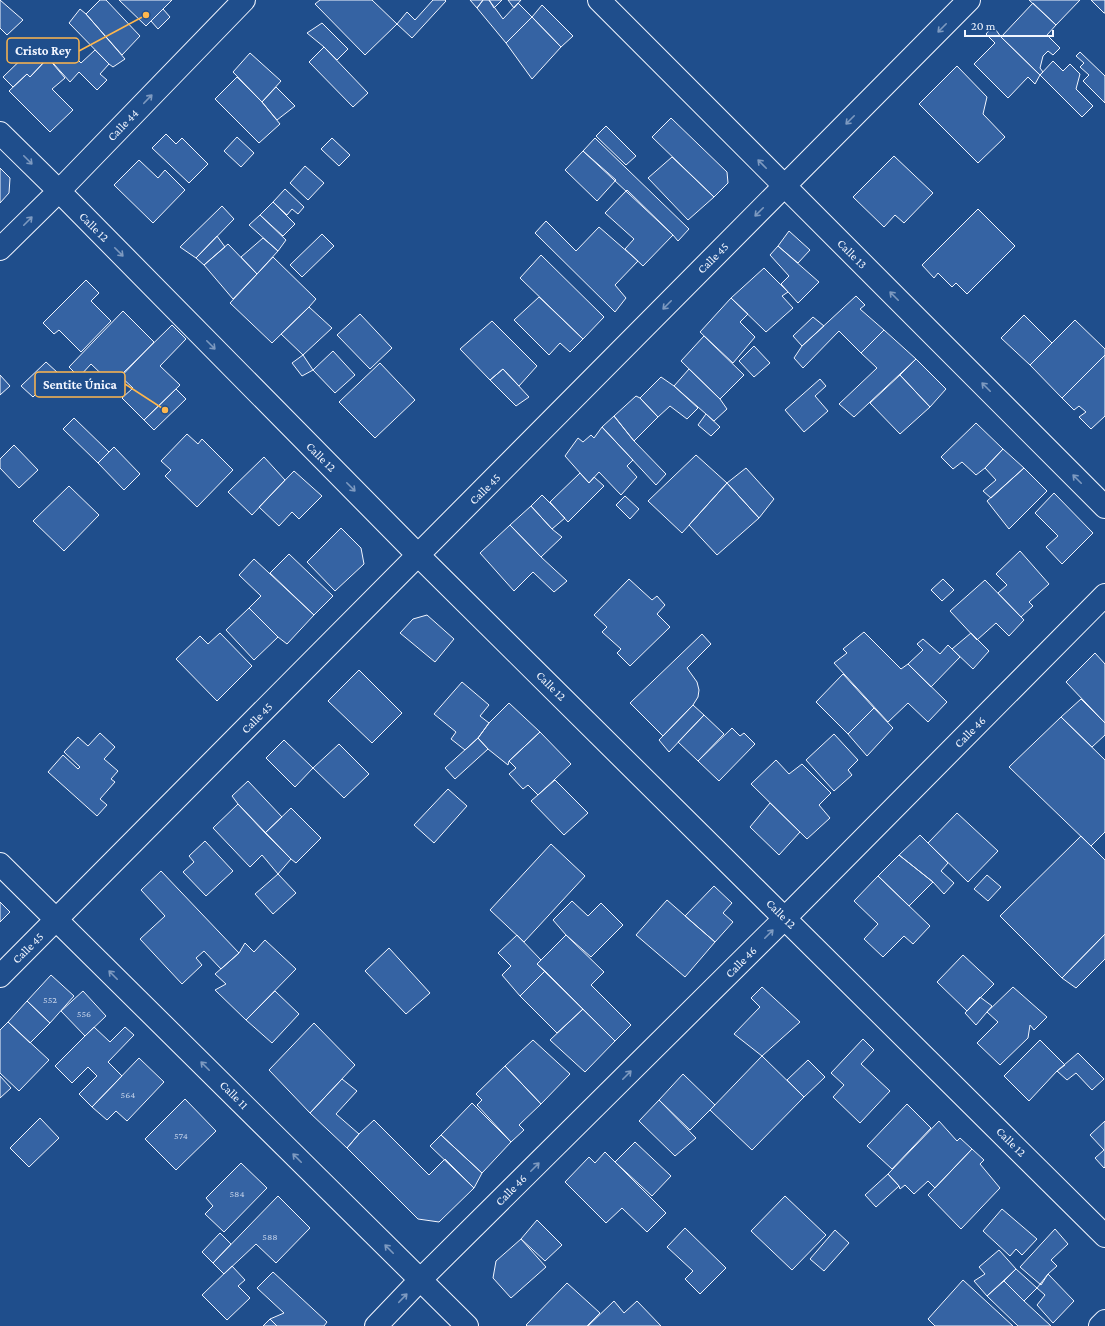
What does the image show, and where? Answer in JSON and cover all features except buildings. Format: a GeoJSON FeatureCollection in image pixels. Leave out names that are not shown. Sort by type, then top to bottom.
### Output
{"type":"FeatureCollection","features":[{"type":"Feature","properties":{"kind":"street","name":"Calle 44"},"geometry":{"type":"LineString","coordinates":[[0,249],[244,0]]}},
{"type":"Feature","properties":{"kind":"street","name":"Calle 13"},"geometry":{"type":"LineString","coordinates":[[599,0],[1105,507]]}},
{"type":"Feature","properties":{"kind":"street","name":"Calle 45"},"geometry":{"type":"LineString","coordinates":[[0,976],[419,556],[969,0]]}},
{"type":"Feature","properties":{"kind":"street","name":"Calle 12"},"geometry":{"type":"LineString","coordinates":[[0,133],[419,556],[1105,1236]]}},
{"type":"Feature","properties":{"kind":"street","name":"Calle 46"},"geometry":{"type":"LineString","coordinates":[[376,1326],[420,1280],[785,918],[1105,595]]}},
{"type":"Feature","properties":{"kind":"street","name":"Calle 11"},"geometry":{"type":"LineString","coordinates":[[0,864],[467,1326]]}},
{"type":"Feature","properties":{"kind":"street"},"geometry":{"type":"LineString","coordinates":[[1100,1326],[1105,1321]]}},
{"type":"Feature","properties":{"kind":"place","name":"Cristo Rey"},"geometry":{"type":"Point","coordinates":[146,15]}},
{"type":"Feature","properties":{"kind":"place","name":"Sentite Única"},"geometry":{"type":"Point","coordinates":[165,410]}}]}
